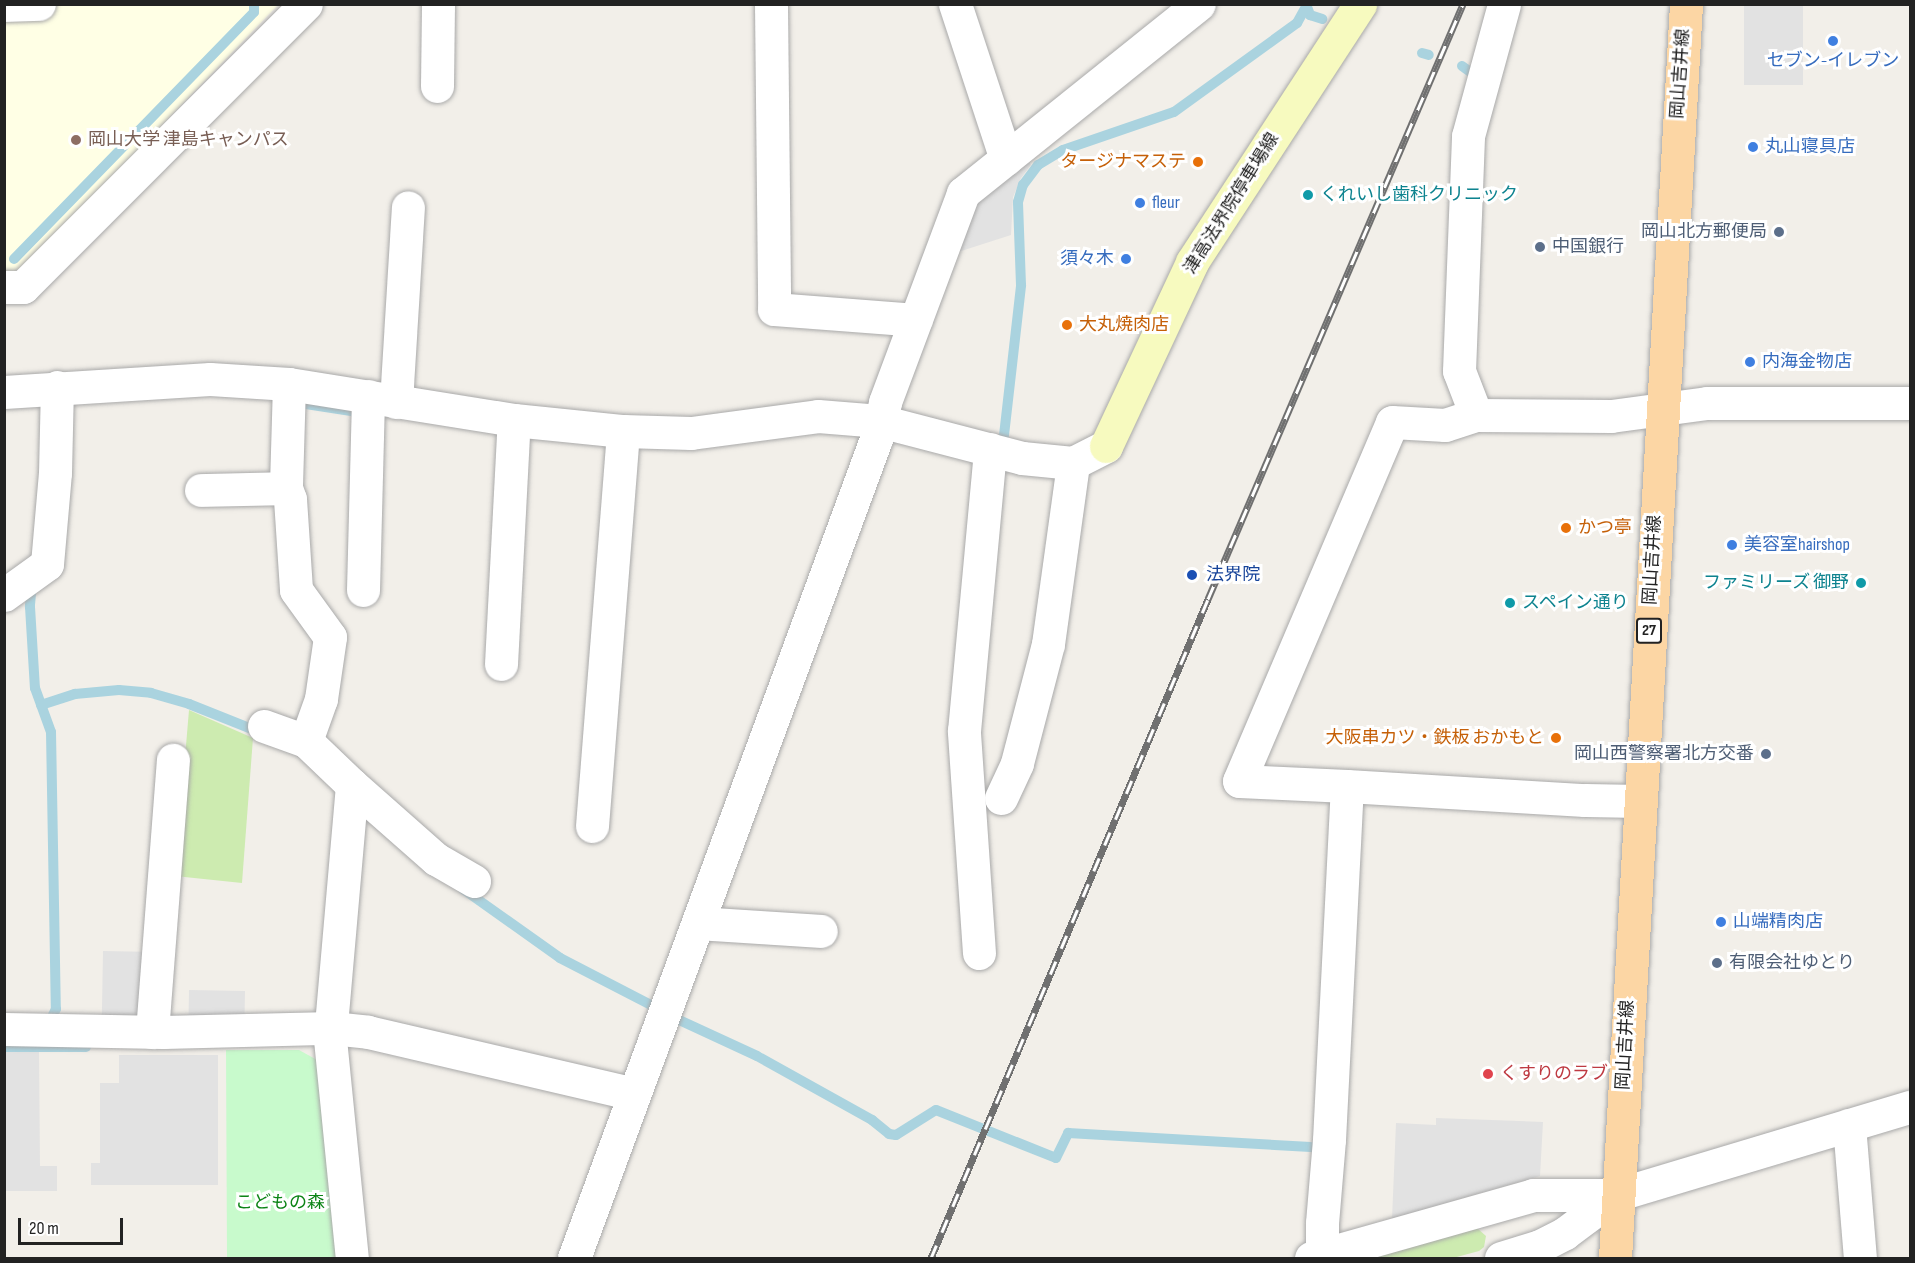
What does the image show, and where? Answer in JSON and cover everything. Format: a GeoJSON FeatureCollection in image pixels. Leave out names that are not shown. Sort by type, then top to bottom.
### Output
{"type":"FeatureCollection","features":[{"type":"Feature","properties":{"kind":"main road","name":"津高法界院停車場線"},"geometry":{"type":"LineString","coordinates":[[1106,446],[1192,262],[1360,4]]}},
{"type":"Feature","properties":{"kind":"main road","name":"岡山吉井線"},"geometry":{"type":"LineString","coordinates":[[1615,1258],[1616,1195],[1686,4]]}},
{"type":"Feature","properties":{"kind":"street"},"geometry":{"type":"LineString","coordinates":[[4,5],[39,4]]}},
{"type":"Feature","properties":{"kind":"street"},"geometry":{"type":"LineString","coordinates":[[4,287],[23,287],[306,4]]}},
{"type":"Feature","properties":{"kind":"street"},"geometry":{"type":"LineString","coordinates":[[437,86],[438,4]]}},
{"type":"Feature","properties":{"kind":"street"},"geometry":{"type":"LineString","coordinates":[[771,4],[774,309],[916,320]]}},
{"type":"Feature","properties":{"kind":"street"},"geometry":{"type":"LineString","coordinates":[[955,4],[1006,159]]}},
{"type":"Feature","properties":{"kind":"street"},"geometry":{"type":"LineString","coordinates":[[574,1258],[963,193],[1199,4]]}},
{"type":"Feature","properties":{"kind":"street"},"geometry":{"type":"LineString","coordinates":[[1476,415],[1459,371],[1468,136],[1504,4]]}},
{"type":"Feature","properties":{"kind":"street"},"geometry":{"type":"LineString","coordinates":[[363,590],[375,407],[408,207]]}},
{"type":"Feature","properties":{"kind":"street"},"geometry":{"type":"LineString","coordinates":[[4,392],[57,400],[210,379],[288,396],[375,407],[622,431],[691,433],[818,416],[880,421],[1022,458],[1072,463],[1106,446]]}},
{"type":"Feature","properties":{"kind":"street"},"geometry":{"type":"LineString","coordinates":[[288,396],[286,488],[290,499],[296,590],[330,637],[321,699],[306,741]]}},
{"type":"Feature","properties":{"kind":"street"},"geometry":{"type":"LineString","coordinates":[[22,583],[47,564],[55,473],[57,400]]}},
{"type":"Feature","properties":{"kind":"street"},"geometry":{"type":"LineString","coordinates":[[1640,801],[1239,781],[1392,422],[1445,424],[1476,415],[1611,416],[1707,404],[1911,403]]}},
{"type":"Feature","properties":{"kind":"street"},"geometry":{"type":"LineString","coordinates":[[501,664],[514,420]]}},
{"type":"Feature","properties":{"kind":"street"},"geometry":{"type":"LineString","coordinates":[[592,826],[622,431]]}},
{"type":"Feature","properties":{"kind":"street"},"geometry":{"type":"LineString","coordinates":[[979,953],[964,731],[990,448]]}},
{"type":"Feature","properties":{"kind":"street"},"geometry":{"type":"LineString","coordinates":[[1001,798],[1017,763],[1048,644],[1072,463]]}},
{"type":"Feature","properties":{"kind":"street"},"geometry":{"type":"LineString","coordinates":[[201,490],[286,488]]}},
{"type":"Feature","properties":{"kind":"street"},"geometry":{"type":"LineString","coordinates":[[264,726],[306,741],[436,859],[474,881]]}},
{"type":"Feature","properties":{"kind":"street"},"geometry":{"type":"LineString","coordinates":[[152,1032],[173,760]]}},
{"type":"Feature","properties":{"kind":"street"},"geometry":{"type":"LineString","coordinates":[[352,785],[330,1039],[352,1258]]}},
{"type":"Feature","properties":{"kind":"street"},"geometry":{"type":"LineString","coordinates":[[1347,786],[1329,1140],[1318,1257],[1533,1195],[1616,1195],[1911,1107]]}},
{"type":"Feature","properties":{"kind":"street"},"geometry":{"type":"LineString","coordinates":[[698,923],[821,931]]}},
{"type":"Feature","properties":{"kind":"street"},"geometry":{"type":"LineString","coordinates":[[4,1029],[330,1039],[368,1032],[634,1094]]}},
{"type":"Feature","properties":{"kind":"street"},"geometry":{"type":"LineString","coordinates":[[1849,1125],[1860,1258]]}},
{"type":"Feature","properties":{"kind":"street"},"geometry":{"type":"LineString","coordinates":[[1501,1258],[1538,1247],[1565,1233],[1616,1195]]}},
{"type":"Feature","properties":{"kind":"shaded area","name":"岡山大学 津島キャンパス"},"geometry":{"type":"Polygon","coordinates":[[[4,5],[278,5],[17,275],[5,275],[4,5]]]}},
{"type":"Feature","properties":{"kind":"shaded area"},"geometry":{"type":"Polygon","coordinates":[[[1744,5],[1803,5],[1803,85],[1744,85],[1744,5]]]}},
{"type":"Feature","properties":{"kind":"shaded area"},"geometry":{"type":"Polygon","coordinates":[[[1024,154],[1031,165],[1021,178],[1013,197],[1011,235],[955,253],[974,196],[1024,154]]]}},
{"type":"Feature","properties":{"kind":"shaded area"},"geometry":{"type":"Polygon","coordinates":[[[103,951],[143,952],[142,1020],[102,1019],[103,951]]]}},
{"type":"Feature","properties":{"kind":"shaded area"},"geometry":{"type":"Polygon","coordinates":[[[189,990],[245,991],[245,1018],[189,1017],[189,990]]]}},
{"type":"Feature","properties":{"kind":"shaded area"},"geometry":{"type":"Polygon","coordinates":[[[5,1051],[39,1051],[40,1166],[57,1166],[57,1191],[5,1191],[5,1051]]]}},
{"type":"Feature","properties":{"kind":"shaded area"},"geometry":{"type":"Polygon","coordinates":[[[119,1055],[218,1055],[218,1185],[91,1185],[91,1163],[100,1163],[100,1083],[119,1083],[119,1055]]]}},
{"type":"Feature","properties":{"kind":"shaded area"},"geometry":{"type":"Polygon","coordinates":[[[1436,1118],[1543,1122],[1540,1176],[1392,1219],[1396,1123],[1436,1125],[1436,1118]]]}},
{"type":"Feature","properties":{"kind":"green space"},"geometry":{"type":"Polygon","coordinates":[[[189,710],[253,738],[242,883],[175,876],[189,710]]]}},
{"type":"Feature","properties":{"kind":"green space","name":"こどもの森"},"geometry":{"type":"Polygon","coordinates":[[[226,1050],[299,1050],[319,1061],[341,1258],[227,1258],[226,1050]]]}},
{"type":"Feature","properties":{"kind":"green space"},"geometry":{"type":"Polygon","coordinates":[[[1477,1228],[1486,1236],[1484,1247],[1479,1251],[1453,1258],[1363,1258],[1477,1228]]]}},
{"type":"Feature","properties":{"kind":"waterway"},"geometry":{"type":"LineString","coordinates":[[14,259],[254,12],[254,4]]}},
{"type":"Feature","properties":{"kind":"waterway"},"geometry":{"type":"LineString","coordinates":[[1306,4],[1310,15],[1322,19]]}},
{"type":"Feature","properties":{"kind":"waterway"},"geometry":{"type":"LineString","coordinates":[[1003,444],[1021,285],[1018,202],[1023,185],[1038,165],[1063,150],[1174,112],[1297,23],[1306,7]]}},
{"type":"Feature","properties":{"kind":"waterway"},"geometry":{"type":"LineString","coordinates":[[1422,53],[1429,55]]}},
{"type":"Feature","properties":{"kind":"waterway"},"geometry":{"type":"LineString","coordinates":[[1462,66],[1469,71]]}},
{"type":"Feature","properties":{"kind":"waterway"},"geometry":{"type":"LineString","coordinates":[[293,402],[364,413]]}},
{"type":"Feature","properties":{"kind":"waterway"},"geometry":{"type":"LineString","coordinates":[[32,582],[30,607],[35,688],[51,732],[56,1009],[52,1017]]}},
{"type":"Feature","properties":{"kind":"waterway"},"geometry":{"type":"LineString","coordinates":[[41,705],[75,694],[119,690],[151,693],[189,704],[257,731]]}},
{"type":"Feature","properties":{"kind":"waterway"},"geometry":{"type":"LineString","coordinates":[[463,889],[560,958],[655,1007]]}},
{"type":"Feature","properties":{"kind":"waterway"},"geometry":{"type":"LineString","coordinates":[[677,1019],[757,1056],[872,1120],[889,1134],[896,1135],[936,1110],[1056,1158],[1068,1133],[1311,1147]]}},
{"type":"Feature","properties":{"kind":"waterway"},"geometry":{"type":"LineString","coordinates":[[4,1047],[86,1047]]}},
{"type":"Feature","properties":{"kind":"railway"},"geometry":{"type":"LineString","coordinates":[[931,1258],[1208,599],[1463,4]]}},
{"type":"Feature","properties":{"kind":"place","name":"セブン-イレブン"},"geometry":{"type":"Point","coordinates":[1833,41]}},
{"type":"Feature","properties":{"kind":"place","name":"岡山大学 津島キャンパス"},"geometry":{"type":"Point","coordinates":[76,140]}},
{"type":"Feature","properties":{"kind":"place","name":"丸山寝具店"},"geometry":{"type":"Point","coordinates":[1753,147]}},
{"type":"Feature","properties":{"kind":"place","name":"タージナマステ"},"geometry":{"type":"Point","coordinates":[1198,162]}},
{"type":"Feature","properties":{"kind":"place","name":"くれいし歯科クリニック"},"geometry":{"type":"Point","coordinates":[1308,195]}},
{"type":"Feature","properties":{"kind":"place","name":"fleur"},"geometry":{"type":"Point","coordinates":[1140,203]}},
{"type":"Feature","properties":{"kind":"place","name":"岡山北方郵便局"},"geometry":{"type":"Point","coordinates":[1779,232]}},
{"type":"Feature","properties":{"kind":"place","name":"中国銀行"},"geometry":{"type":"Point","coordinates":[1540,247]}},
{"type":"Feature","properties":{"kind":"place","name":"須々木"},"geometry":{"type":"Point","coordinates":[1126,259]}},
{"type":"Feature","properties":{"kind":"place","name":"大丸焼肉店"},"geometry":{"type":"Point","coordinates":[1067,325]}},
{"type":"Feature","properties":{"kind":"place","name":"内海金物店"},"geometry":{"type":"Point","coordinates":[1750,362]}},
{"type":"Feature","properties":{"kind":"place","name":"かつ亭"},"geometry":{"type":"Point","coordinates":[1566,528]}},
{"type":"Feature","properties":{"kind":"place","name":"美容室hairshop"},"geometry":{"type":"Point","coordinates":[1732,545]}},
{"type":"Feature","properties":{"kind":"place","name":"法界院"},"geometry":{"type":"Point","coordinates":[1192,575]}},
{"type":"Feature","properties":{"kind":"place","name":"ファミリーズ 御野"},"geometry":{"type":"Point","coordinates":[1861,583]}},
{"type":"Feature","properties":{"kind":"place","name":"スペイン通り"},"geometry":{"type":"Point","coordinates":[1510,603]}},
{"type":"Feature","properties":{"kind":"place","name":"大阪串カツ・鉄板 おかもと"},"geometry":{"type":"Point","coordinates":[1556,738]}},
{"type":"Feature","properties":{"kind":"place","name":"岡山西警察署北方交番"},"geometry":{"type":"Point","coordinates":[1766,754]}},
{"type":"Feature","properties":{"kind":"place","name":"山端精肉店"},"geometry":{"type":"Point","coordinates":[1721,922]}},
{"type":"Feature","properties":{"kind":"place","name":"有限会社ゆとり"},"geometry":{"type":"Point","coordinates":[1717,963]}},
{"type":"Feature","properties":{"kind":"place","name":"くすりのラブ"},"geometry":{"type":"Point","coordinates":[1488,1074]}}]}
